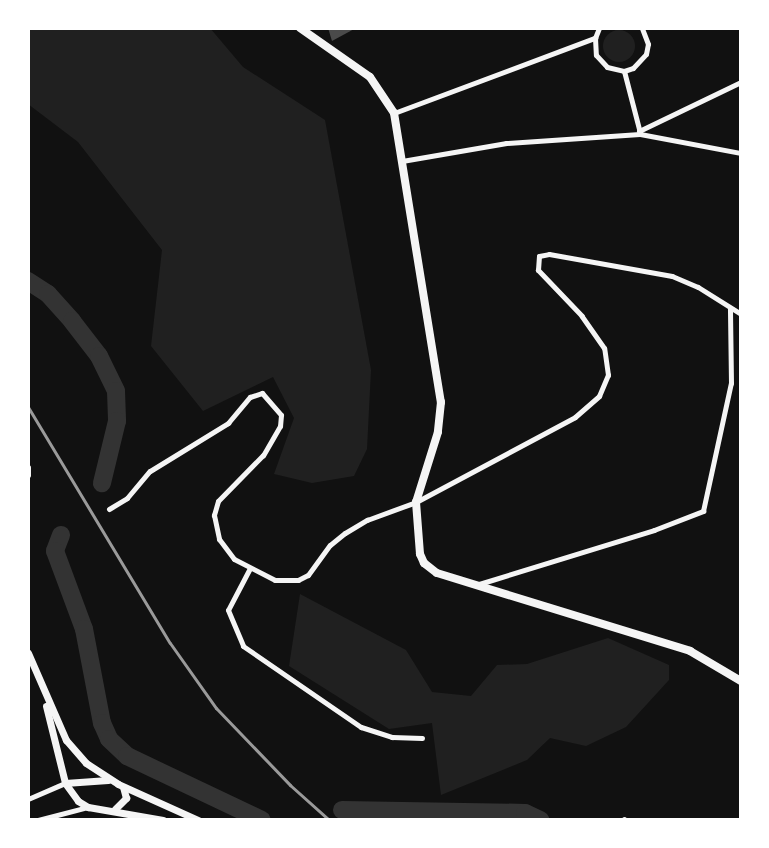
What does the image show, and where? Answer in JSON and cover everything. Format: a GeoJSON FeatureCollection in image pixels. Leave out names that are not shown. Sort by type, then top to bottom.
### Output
{"type":"FeatureCollection","features":[{"type":"Feature","properties":{"kind":"main road"},"geometry":{"type":"LineString","coordinates":[[300,28],[370,77],[394,113],[441,402],[438,432],[416,502],[420,554],[424,563],[437,573],[690,651],[741,681]]}},
{"type":"Feature","properties":{"kind":"street"},"geometry":{"type":"LineString","coordinates":[[599,28],[595,38],[601,62],[607,67],[624,71],[633,68],[646,54],[648,44],[642,28]]}},
{"type":"Feature","properties":{"kind":"street"},"geometry":{"type":"LineString","coordinates":[[394,113],[595,38]]}},
{"type":"Feature","properties":{"kind":"street"},"geometry":{"type":"LineString","coordinates":[[624,71],[640,133]]}},
{"type":"Feature","properties":{"kind":"street"},"geometry":{"type":"LineString","coordinates":[[640,133],[741,82]]}},
{"type":"Feature","properties":{"kind":"street"},"geometry":{"type":"LineString","coordinates":[[401,161],[506,143],[640,133],[741,153]]}},
{"type":"Feature","properties":{"kind":"street"},"geometry":{"type":"LineString","coordinates":[[109,509],[127,498],[150,471],[228,423],[250,397],[262,393],[281,415],[280,426],[263,455],[218,501],[214,515],[224,549],[250,568],[275,580],[298,580],[308,575],[330,545],[345,533],[367,520],[416,502],[575,417],[599,396],[608,375],[604,348],[597,334],[536,265],[541,254],[672,276],[698,287],[741,314]]}},
{"type":"Feature","properties":{"kind":"street"},"geometry":{"type":"LineString","coordinates":[[479,584],[654,530],[703,511],[731,383],[730,307]]}},
{"type":"Feature","properties":{"kind":"street"},"geometry":{"type":"LineString","coordinates":[[28,467],[28,475]]}},
{"type":"Feature","properties":{"kind":"street"},"geometry":{"type":"LineString","coordinates":[[250,568],[228,610],[236,636],[243,646],[361,727],[392,737],[422,738]]}},
{"type":"Feature","properties":{"kind":"street"},"geometry":{"type":"LineString","coordinates":[[28,653],[45,699],[66,740],[86,763],[123,787],[198,820]]}},
{"type":"Feature","properties":{"kind":"street"},"geometry":{"type":"LineString","coordinates":[[45,699],[65,783],[78,801],[88,807]]}},
{"type":"Feature","properties":{"kind":"street"},"geometry":{"type":"LineString","coordinates":[[28,799],[65,783],[114,781]]}},
{"type":"Feature","properties":{"kind":"street"},"geometry":{"type":"LineString","coordinates":[[113,809],[126,798],[123,787]]}},
{"type":"Feature","properties":{"kind":"street"},"geometry":{"type":"LineString","coordinates":[[38,820],[88,807],[163,820]]}},
{"type":"Feature","properties":{"kind":"shaded area"},"geometry":{"type":"Polygon","coordinates":[[[28,28],[210,28],[243,67],[325,120],[371,370],[367,449],[354,476],[312,483],[274,474],[294,418],[273,377],[203,411],[151,346],[162,250],[78,142],[28,104],[28,28]]]}},
{"type":"Feature","properties":{"kind":"shaded area"},"geometry":{"type":"Polygon","coordinates":[[[619,30],[631,34],[635,46],[631,58],[619,62],[607,58],[603,46],[607,34],[619,30]]]}},
{"type":"Feature","properties":{"kind":"shaded area"},"geometry":{"type":"Polygon","coordinates":[[[300,594],[406,650],[432,692],[471,696],[497,665],[527,664],[608,638],[669,665],[669,680],[626,727],[586,746],[550,738],[527,760],[441,795],[432,723],[389,729],[289,666],[300,594]]]}},
{"type":"Feature","properties":{"kind":"building"},"geometry":{"type":"Polygon","coordinates":[[[328,28],[356,28],[332,41],[328,28]]]}},
{"type":"Feature","properties":{"kind":"waterway"},"geometry":{"type":"LineString","coordinates":[[28,281],[48,294],[72,321],[99,356],[116,391],[117,421],[102,483]]}},
{"type":"Feature","properties":{"kind":"waterway"},"geometry":{"type":"LineString","coordinates":[[61,535],[55,551],[84,629],[102,723],[109,739],[127,756],[262,820]]}},
{"type":"Feature","properties":{"kind":"waterway"},"geometry":{"type":"LineString","coordinates":[[342,810],[525,813],[540,820]]}},
{"type":"Feature","properties":{"kind":"railway"},"geometry":{"type":"LineString","coordinates":[[28,407],[170,643],[216,708],[290,785],[329,820]]}}]}
